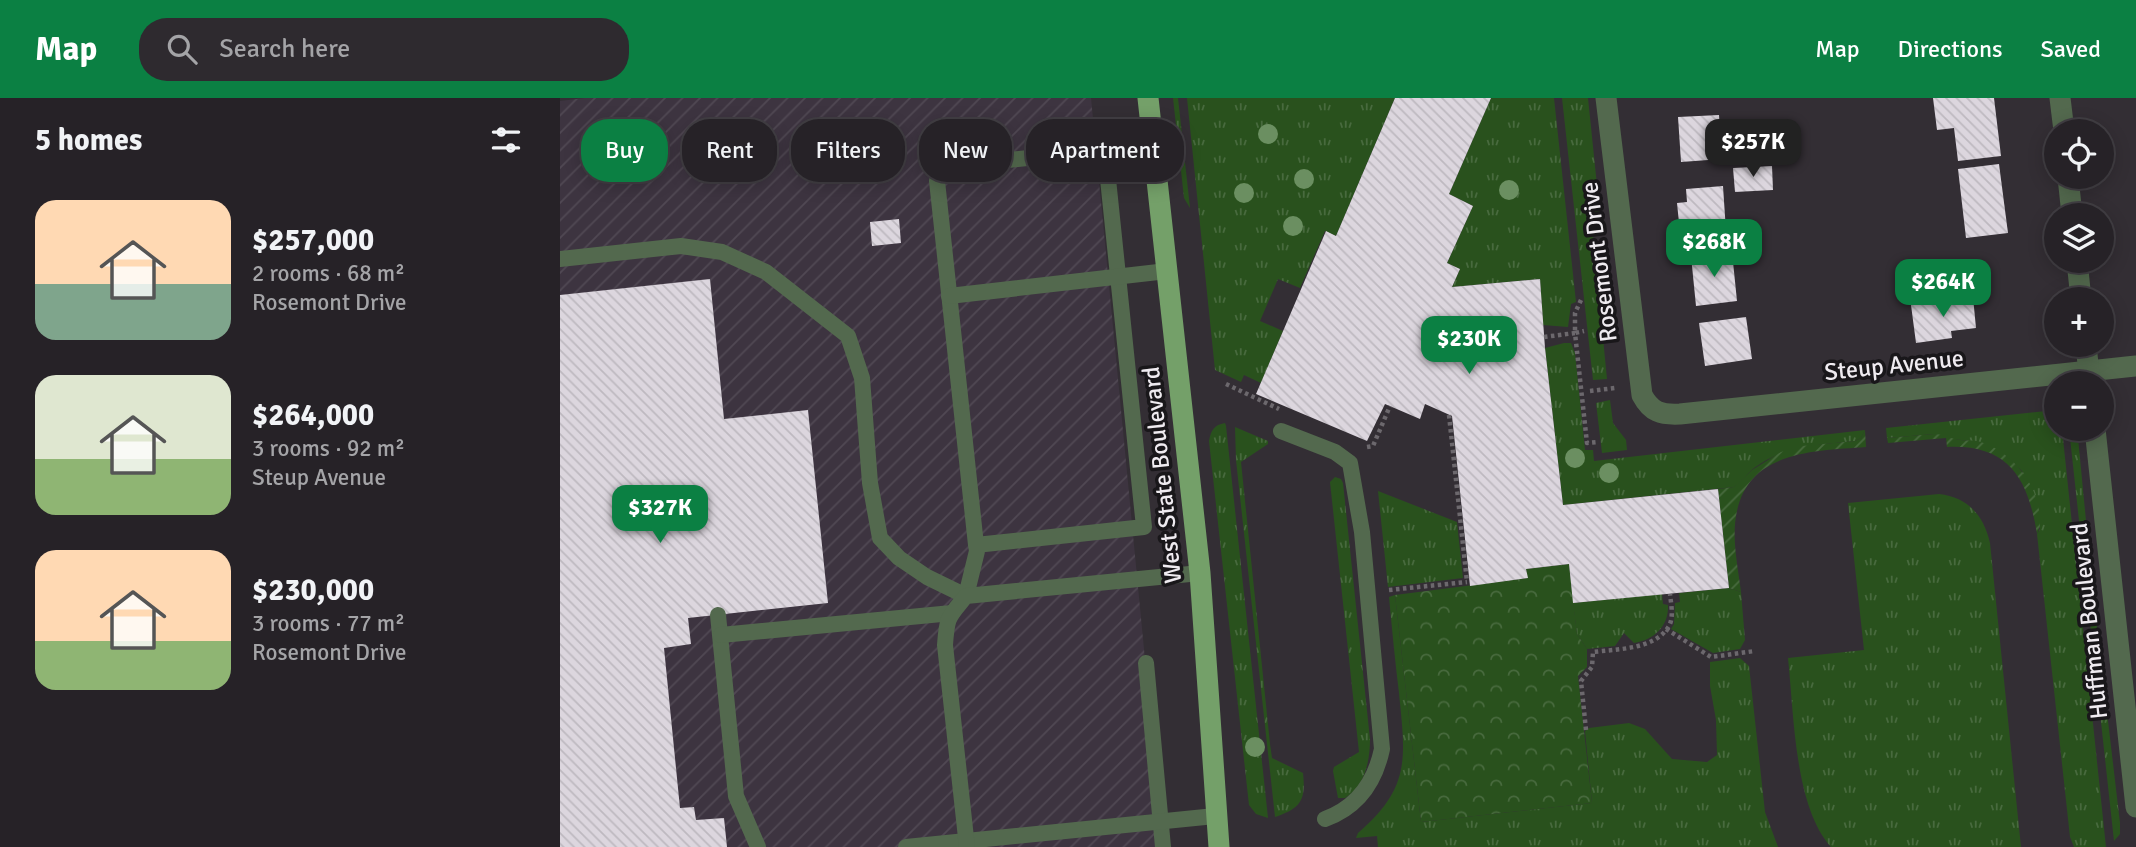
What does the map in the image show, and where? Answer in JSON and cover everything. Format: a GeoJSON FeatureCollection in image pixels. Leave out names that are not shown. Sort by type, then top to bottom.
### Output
{"type":"FeatureCollection","features":[{"type":"Feature","properties":{"kind":"main road","name":"West State Boulevard"},"geometry":{"type":"LineString","coordinates":[[1148,98],[1200,573],[1219,847]]}},
{"type":"Feature","properties":{"kind":"street","name":"Rosemont Drive"},"geometry":{"type":"LineString","coordinates":[[1606,98],[1642,395],[1648,407],[1658,413]]}},
{"type":"Feature","properties":{"kind":"street"},"geometry":{"type":"LineString","coordinates":[[2060,98],[2063,119]]}},
{"type":"Feature","properties":{"kind":"street","name":"Steup Avenue"},"geometry":{"type":"LineString","coordinates":[[2114,371],[2136,366]]}},
{"type":"Feature","properties":{"kind":"street","name":"Steup Avenue"},"geometry":{"type":"LineString","coordinates":[[1658,413],[1680,414],[2044,381]]}},
{"type":"Feature","properties":{"kind":"street","name":"Huffman Boulevard"},"geometry":{"type":"LineString","coordinates":[[2096,441],[2136,807]]}},
{"type":"Feature","properties":{"kind":"lane"},"geometry":{"type":"LineString","coordinates":[[967,844],[945,645],[947,620],[966,596],[977,551],[976,545],[949,296],[937,181],[940,171],[950,166],[1105,150],[1144,527],[976,545]]}},
{"type":"Feature","properties":{"kind":"lane"},"geometry":{"type":"LineString","coordinates":[[560,259],[681,246],[722,252],[766,272],[848,336],[862,378],[870,483],[880,538],[899,558],[927,577],[966,596],[1200,573]]}},
{"type":"Feature","properties":{"kind":"lane"},"geometry":{"type":"LineString","coordinates":[[949,296],[1167,271]]}},
{"type":"Feature","properties":{"kind":"lane"},"geometry":{"type":"LineString","coordinates":[[1281,431],[1323,447],[1350,463],[1362,532],[1382,749],[1378,769],[1366,790],[1351,806],[1325,819]]}},
{"type":"Feature","properties":{"kind":"lane"},"geometry":{"type":"LineString","coordinates":[[721,635],[952,613]]}},
{"type":"Feature","properties":{"kind":"lane"},"geometry":{"type":"LineString","coordinates":[[718,615],[736,796],[758,847]]}},
{"type":"Feature","properties":{"kind":"lane"},"geometry":{"type":"LineString","coordinates":[[1146,663],[1163,847]]}},
{"type":"Feature","properties":{"kind":"lane"},"geometry":{"type":"LineString","coordinates":[[906,847],[967,844],[1215,816]]}},
{"type":"Feature","properties":{"kind":"path"},"geometry":{"type":"LineString","coordinates":[[1581,300],[1575,313],[1575,333],[1587,443],[1597,442]]}},
{"type":"Feature","properties":{"kind":"path"},"geometry":{"type":"LineString","coordinates":[[1545,337],[1584,331]]}},
{"type":"Feature","properties":{"kind":"path"},"geometry":{"type":"LineString","coordinates":[[1590,391],[1615,388]]}},
{"type":"Feature","properties":{"kind":"path"},"geometry":{"type":"LineString","coordinates":[[1363,447],[1373,446],[1390,406]]}},
{"type":"Feature","properties":{"kind":"path"},"geometry":{"type":"LineString","coordinates":[[1384,591],[1468,582],[1449,415]]}},
{"type":"Feature","properties":{"kind":"path"},"geometry":{"type":"LineString","coordinates":[[1586,730],[1581,681],[1592,667],[1592,652],[1636,647],[1650,641],[1670,625],[1670,594]]}},
{"type":"Feature","properties":{"kind":"path"},"geometry":{"type":"LineString","coordinates":[[1666,629],[1711,657],[1755,651]]}},
{"type":"Feature","properties":{"kind":"shaded area"},"geometry":{"type":"Polygon","coordinates":[[[585,98],[1091,98],[1093,119],[1026,119],[1026,182],[1099,182],[1163,847],[560,847],[560,101],[585,98]]]}},
{"type":"Feature","properties":{"kind":"green space"},"geometry":{"type":"Polygon","coordinates":[[[1173,98],[1178,98],[1180,119],[1175,119],[1173,98]]]}},
{"type":"Feature","properties":{"kind":"green space"},"geometry":{"type":"Polygon","coordinates":[[[1187,98],[1395,98],[1336,236],[1325,231],[1300,288],[1278,279],[1260,321],[1283,331],[1261,383],[1244,375],[1241,382],[1215,370],[1187,98]]]}},
{"type":"Feature","properties":{"kind":"green space"},"geometry":{"type":"Polygon","coordinates":[[[1491,98],[1554,98],[1576,302],[1571,304],[1568,327],[1543,325],[1540,279],[1452,287],[1460,269],[1447,263],[1473,206],[1449,194],[1491,98]]]}},
{"type":"Feature","properties":{"kind":"green space"},"geometry":{"type":"Polygon","coordinates":[[[1562,98],[1588,98],[1602,234],[1593,236],[1607,379],[1593,380],[1562,98]]]}},
{"type":"Feature","properties":{"kind":"green space"},"geometry":{"type":"Polygon","coordinates":[[[1184,153],[1190,208],[1184,198],[1182,182],[1184,153]]]}},
{"type":"Feature","properties":{"kind":"green space"},"geometry":{"type":"Polygon","coordinates":[[[1571,343],[1575,353],[1585,450],[1593,450],[1594,461],[1865,430],[1861,438],[1855,441],[1802,447],[1766,460],[1734,487],[1563,505],[1545,348],[1571,343]]]}},
{"type":"Feature","properties":{"kind":"green space"},"geometry":{"type":"Polygon","coordinates":[[[1610,400],[1613,423],[1626,440],[1627,450],[1602,453],[1596,403],[1610,400]]]}},
{"type":"Feature","properties":{"kind":"green space"},"geometry":{"type":"Polygon","coordinates":[[[2044,411],[2044,441],[2063,441],[2106,847],[2074,847],[2070,837],[2037,534],[2040,529],[2022,471],[2006,456],[1980,442],[1934,434],[1887,438],[1886,428],[2044,411]]]}},
{"type":"Feature","properties":{"kind":"green space"},"geometry":{"type":"Polygon","coordinates":[[[1225,423],[1268,818],[1256,814],[1249,805],[1209,441],[1214,429],[1225,423]]]}},
{"type":"Feature","properties":{"kind":"green space"},"geometry":{"type":"Polygon","coordinates":[[[1235,427],[1268,441],[1268,444],[1241,462],[1270,744],[1272,758],[1303,773],[1304,790],[1300,802],[1291,810],[1275,817],[1236,460],[1235,427]]]}},
{"type":"Feature","properties":{"kind":"green space"},"geometry":{"type":"Polygon","coordinates":[[[1865,430],[1866,447],[1827,450],[1788,458],[1770,465],[1756,476],[1744,491],[1735,521],[1741,592],[1729,588],[1718,489],[1734,487],[1752,470],[1781,452],[1802,446],[1855,441],[1861,438],[1865,430]]]}},
{"type":"Feature","properties":{"kind":"green space"},"geometry":{"type":"Polygon","coordinates":[[[1934,434],[1987,444],[2015,464],[2034,492],[2040,518],[2037,534],[2028,497],[2021,482],[2012,469],[2000,459],[1986,452],[1947,447],[1946,438],[1888,443],[1887,438],[1934,434]]]}},
{"type":"Feature","properties":{"kind":"green space"},"geometry":{"type":"Polygon","coordinates":[[[2070,441],[2078,441],[2120,823],[2120,834],[2114,841],[2070,441]]]}},
{"type":"Feature","properties":{"kind":"green space"},"geometry":{"type":"Polygon","coordinates":[[[1335,477],[1343,483],[1370,739],[1369,756],[1362,780],[1345,798],[1338,798],[1334,767],[1359,752],[1330,482],[1335,477]]]}},
{"type":"Feature","properties":{"kind":"green space"},"geometry":{"type":"Polygon","coordinates":[[[1378,491],[1457,522],[1463,578],[1388,587],[1378,491]]]}},
{"type":"Feature","properties":{"kind":"green space"},"geometry":{"type":"Polygon","coordinates":[[[1939,494],[1958,499],[1973,509],[1984,524],[1990,543],[2021,847],[1831,847],[1819,829],[1803,784],[1794,731],[1788,658],[1864,650],[1848,503],[1939,494]]]}},
{"type":"Feature","properties":{"kind":"green space"},"geometry":{"type":"Polygon","coordinates":[[[1569,564],[1577,634],[1587,649],[1587,667],[1578,676],[1592,803],[1421,822],[1395,595],[1527,578],[1526,569],[1569,564]]]}},
{"type":"Feature","properties":{"kind":"green space"},"geometry":{"type":"Polygon","coordinates":[[[1729,588],[1741,592],[1745,640],[1740,649],[1713,653],[1671,629],[1674,624],[1675,603],[1680,602],[1679,593],[1729,588]]]}},
{"type":"Feature","properties":{"kind":"green space"},"geometry":{"type":"Polygon","coordinates":[[[1662,594],[1663,604],[1668,605],[1668,613],[1659,631],[1648,639],[1634,643],[1624,633],[1615,646],[1587,649],[1577,634],[1573,603],[1662,594]]]}},
{"type":"Feature","properties":{"kind":"green space"},"geometry":{"type":"Polygon","coordinates":[[[1395,595],[1421,822],[1592,803],[1585,731],[1589,728],[1629,723],[1645,729],[1672,759],[1707,762],[1717,755],[1710,662],[1740,658],[1749,666],[1765,812],[1778,847],[1378,847],[1377,836],[1356,838],[1388,801],[1401,769],[1403,735],[1389,597],[1395,595]]]}},
{"type":"Feature","properties":{"kind":"building"},"geometry":{"type":"Polygon","coordinates":[[[1395,98],[1491,98],[1449,194],[1473,206],[1447,263],[1460,269],[1452,287],[1540,279],[1563,505],[1718,489],[1729,588],[1573,603],[1569,564],[1526,569],[1528,578],[1470,586],[1452,416],[1425,404],[1420,419],[1385,404],[1367,441],[1256,394],[1326,231],[1336,236],[1395,98]]]}},
{"type":"Feature","properties":{"kind":"building"},"geometry":{"type":"Polygon","coordinates":[[[1933,98],[1994,98],[2001,156],[1958,161],[1954,128],[1937,130],[1933,98]]]}},
{"type":"Feature","properties":{"kind":"building"},"geometry":{"type":"Polygon","coordinates":[[[1719,115],[1722,159],[1681,162],[1678,117],[1719,115]]]}},
{"type":"Feature","properties":{"kind":"building"},"geometry":{"type":"Polygon","coordinates":[[[1999,164],[2008,233],[1966,238],[1958,169],[1999,164]]]}},
{"type":"Feature","properties":{"kind":"building"},"geometry":{"type":"Polygon","coordinates":[[[1772,166],[1773,190],[1735,192],[1733,168],[1772,166]]]}},
{"type":"Feature","properties":{"kind":"building"},"geometry":{"type":"Polygon","coordinates":[[[1723,186],[1726,231],[1689,234],[1688,222],[1679,223],[1677,203],[1687,202],[1686,189],[1723,186]]]}},
{"type":"Feature","properties":{"kind":"building"},"geometry":{"type":"Polygon","coordinates":[[[899,219],[901,243],[872,246],[870,222],[899,219]]]}},
{"type":"Feature","properties":{"kind":"building"},"geometry":{"type":"Polygon","coordinates":[[[1732,252],[1737,301],[1696,306],[1691,256],[1732,252]]]}},
{"type":"Feature","properties":{"kind":"building"},"geometry":{"type":"Polygon","coordinates":[[[710,279],[724,419],[808,410],[828,603],[688,618],[691,644],[664,648],[680,808],[694,807],[696,820],[724,818],[727,847],[560,847],[560,295],[710,279]]]}},
{"type":"Feature","properties":{"kind":"building"},"geometry":{"type":"Polygon","coordinates":[[[1973,297],[1976,328],[1951,331],[1952,338],[1916,343],[1911,305],[1973,297]]]}},
{"type":"Feature","properties":{"kind":"building"},"geometry":{"type":"Polygon","coordinates":[[[1746,317],[1752,359],[1705,366],[1699,323],[1746,317]]]}}]}
